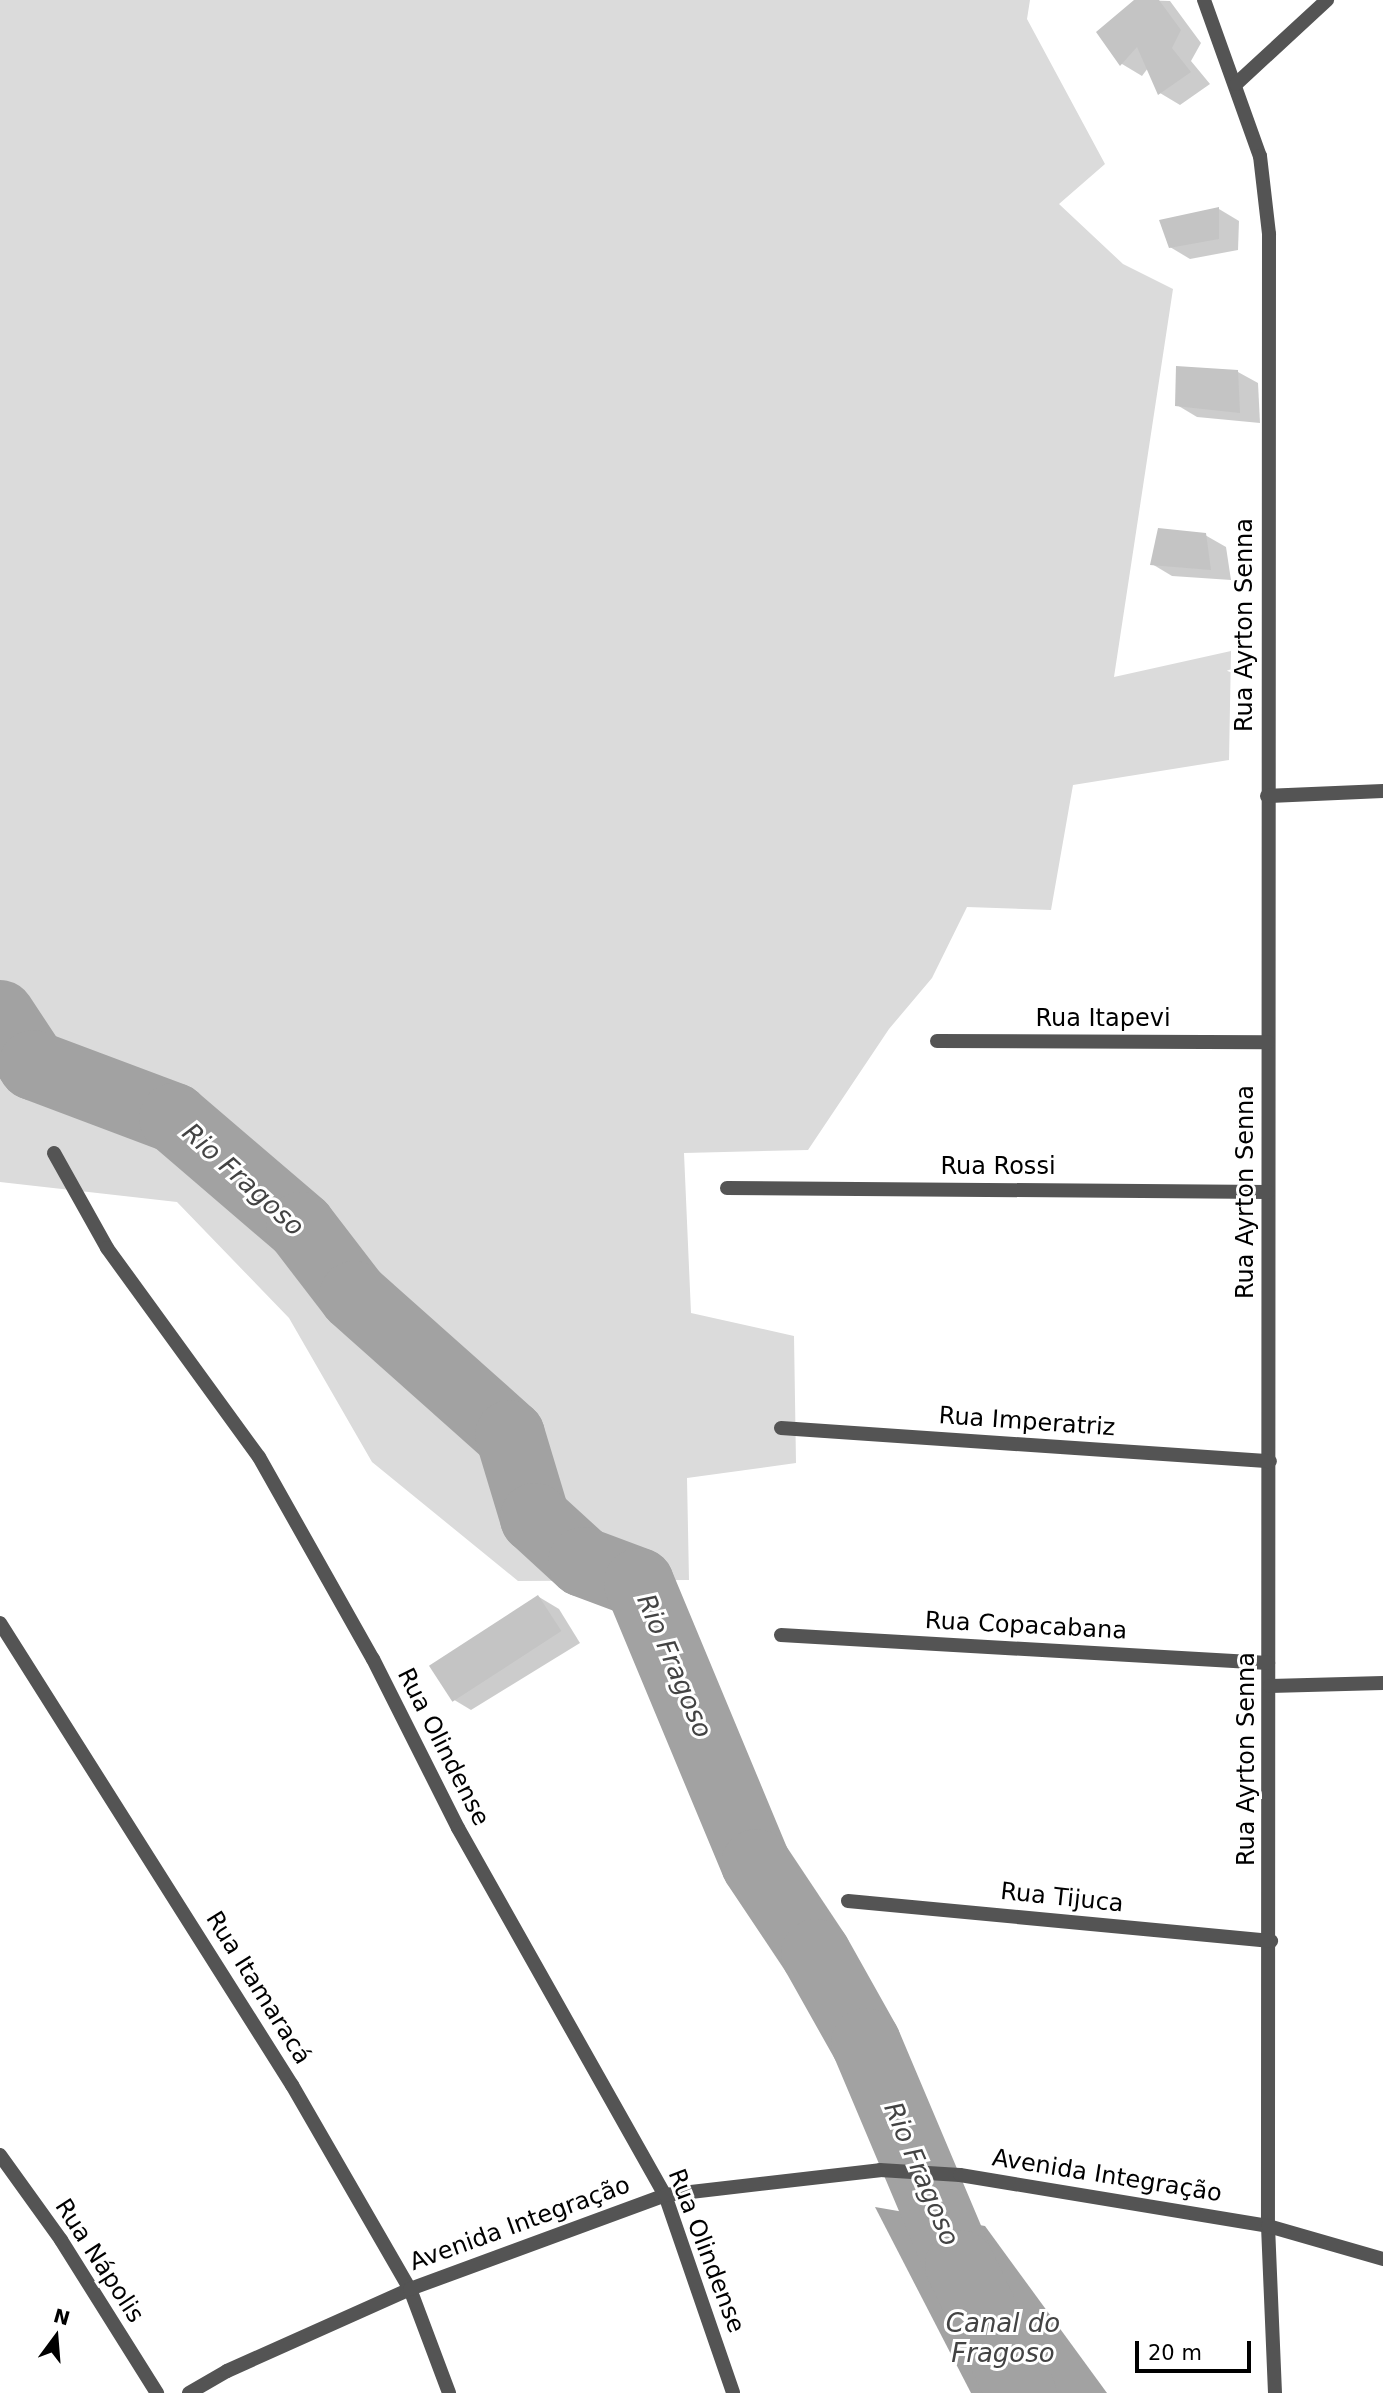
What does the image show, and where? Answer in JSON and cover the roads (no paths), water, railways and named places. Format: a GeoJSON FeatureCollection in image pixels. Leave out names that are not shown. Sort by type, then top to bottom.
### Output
{"type":"FeatureCollection","features":[{"type":"Feature","properties":{"kind":"street","name":"Rua Ayrton Senna"},"geometry":{"type":"LineString","coordinates":[[1204,0],[1260,156],[1269,234],[1267,796],[1271,1941],[1268,2226],[1275,2393]]}},
{"type":"Feature","properties":{"kind":"street"},"geometry":{"type":"LineString","coordinates":[[1236,83],[1327,0]]}},
{"type":"Feature","properties":{"kind":"street"},"geometry":{"type":"LineString","coordinates":[[1267,796],[1383,791]]}},
{"type":"Feature","properties":{"kind":"street","name":"Rua Itapevi"},"geometry":{"type":"LineString","coordinates":[[937,1041],[1268,1042]]}},
{"type":"Feature","properties":{"kind":"street","name":"Rua Olindense"},"geometry":{"type":"LineString","coordinates":[[54,1153],[107,1248],[259,1457],[373,1659],[458,1828],[665,2195],[733,2393]]}},
{"type":"Feature","properties":{"kind":"street","name":"Rua Rossi"},"geometry":{"type":"LineString","coordinates":[[727,1188],[1268,1192]]}},
{"type":"Feature","properties":{"kind":"street","name":"Rua Imperatriz"},"geometry":{"type":"LineString","coordinates":[[781,1429],[1270,1461]]}},
{"type":"Feature","properties":{"kind":"street","name":"Rua Itamaracá"},"geometry":{"type":"LineString","coordinates":[[0,1623],[292,2085],[410,2289],[449,2393]]}},
{"type":"Feature","properties":{"kind":"street","name":"Rua Copacabana"},"geometry":{"type":"LineString","coordinates":[[781,1635],[1269,1663]]}},
{"type":"Feature","properties":{"kind":"street"},"geometry":{"type":"LineString","coordinates":[[1270,1686],[1383,1683]]}},
{"type":"Feature","properties":{"kind":"street","name":"Rua Tijuca"},"geometry":{"type":"LineString","coordinates":[[848,1900],[1271,1941]]}},
{"type":"Feature","properties":{"kind":"street","name":"Rua Nápolis"},"geometry":{"type":"LineString","coordinates":[[0,2155],[61,2240],[157,2393]]}},
{"type":"Feature","properties":{"kind":"street","name":"Avenida Integração"},"geometry":{"type":"LineString","coordinates":[[189,2393],[227,2371],[410,2289],[665,2195],[880,2170],[960,2175],[1268,2226],[1383,2259]]}},
{"type":"Feature","properties":{"kind":"water","name":"Canal do Fragoso"},"geometry":{"type":"Polygon","coordinates":[[[875,2207],[985,2226],[1107,2393],[971,2393],[875,2207]]]}},
{"type":"Feature","properties":{"kind":"waterway","name":"Rio Fragoso"},"geometry":{"type":"LineString","coordinates":[[0,1015],[33,1065],[174,1118],[301,1227],[354,1296],[510,1435],[535,1518],[583,1562],[639,1583],[756,1864],[816,1954],[866,2043],[960,2265],[1021,2393]]}}]}
